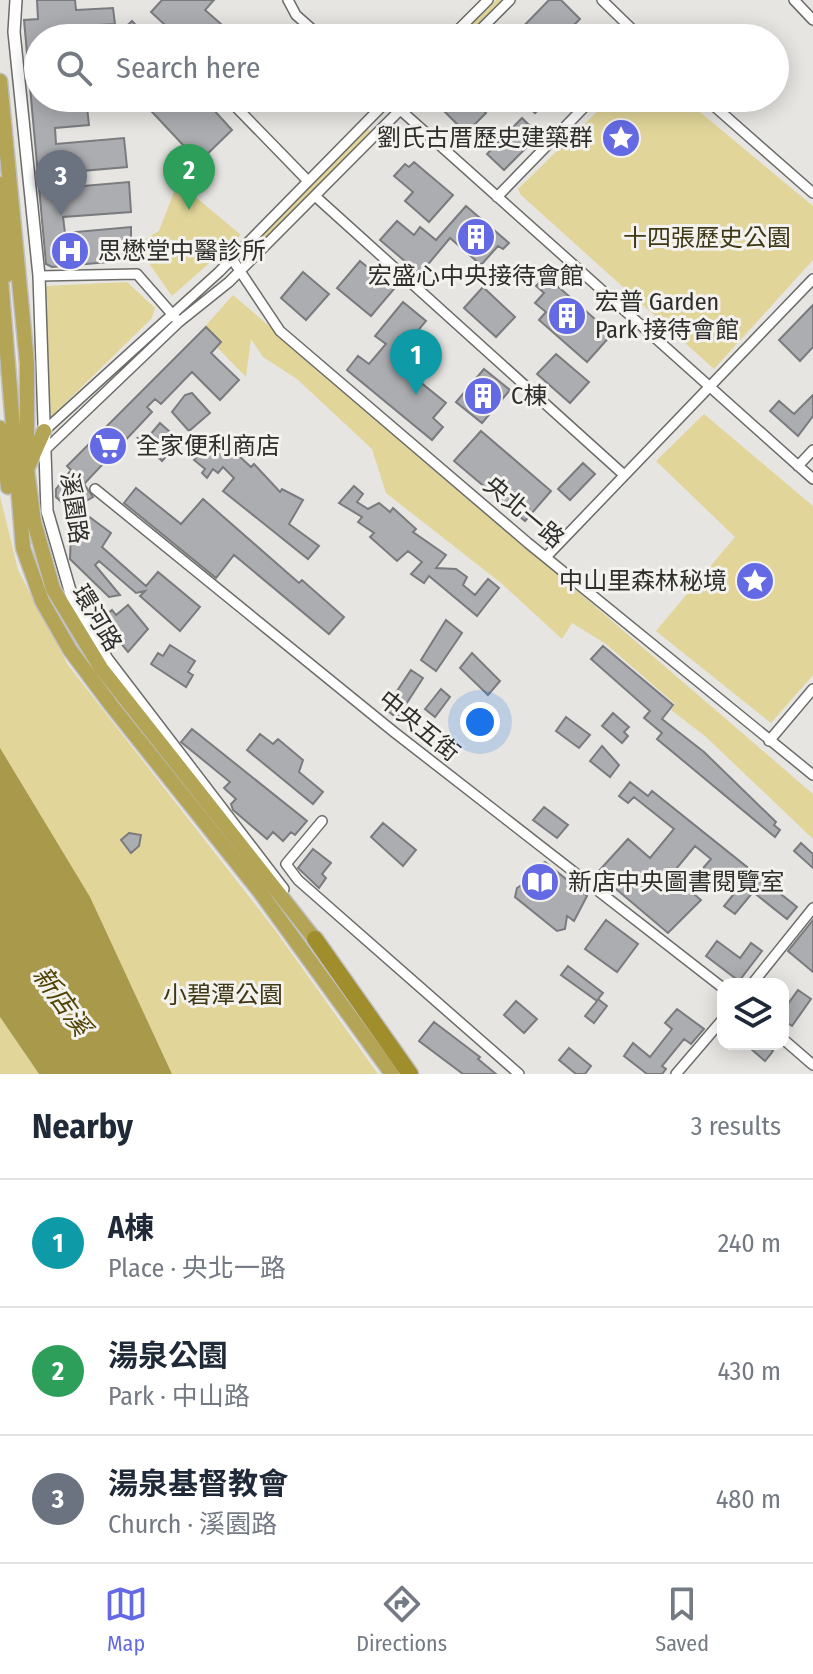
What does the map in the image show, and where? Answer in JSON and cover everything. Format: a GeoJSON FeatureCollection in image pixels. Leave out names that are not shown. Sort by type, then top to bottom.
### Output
{"type":"FeatureCollection","features":[{"type":"Feature","properties":{"kind":"highway","name":"環河路"},"geometry":{"type":"LineString","coordinates":[[0,81],[27,363],[26,406],[31,453],[27,470],[44,560],[53,589],[73,627],[101,668],[419,1074]]}},
{"type":"Feature","properties":{"kind":"highway"},"geometry":{"type":"LineString","coordinates":[[0,184],[15,364],[26,406]]}},
{"type":"Feature","properties":{"kind":"highway"},"geometry":{"type":"LineString","coordinates":[[0,267],[31,453]]}},
{"type":"Feature","properties":{"kind":"highway","name":"環河路"},"geometry":{"type":"LineString","coordinates":[[0,347],[10,454],[31,453]]}},
{"type":"Feature","properties":{"kind":"highway"},"geometry":{"type":"LineString","coordinates":[[0,428],[14,520],[23,548]]}},
{"type":"Feature","properties":{"kind":"highway"},"geometry":{"type":"LineString","coordinates":[[31,453],[44,431]]}},
{"type":"Feature","properties":{"kind":"highway","name":"環河路"},"geometry":{"type":"LineString","coordinates":[[31,453],[17,495],[23,548],[42,601],[70,650],[260,892],[392,1074]]}},
{"type":"Feature","properties":{"kind":"highway"},"geometry":{"type":"LineString","coordinates":[[17,495],[27,470]]}},
{"type":"Feature","properties":{"kind":"highway"},"geometry":{"type":"LineString","coordinates":[[315,939],[410,1074]]}},
{"type":"Feature","properties":{"kind":"street"},"geometry":{"type":"LineString","coordinates":[[16,0],[14,32],[39,276],[44,431]]}},
{"type":"Feature","properties":{"kind":"street"},"geometry":{"type":"LineString","coordinates":[[288,0],[296,15],[306,24]]}},
{"type":"Feature","properties":{"kind":"street"},"geometry":{"type":"LineString","coordinates":[[464,24],[488,0]]}},
{"type":"Feature","properties":{"kind":"street"},"geometry":{"type":"LineString","coordinates":[[486,24],[510,0]]}},
{"type":"Feature","properties":{"kind":"street"},"geometry":{"type":"LineString","coordinates":[[602,0],[627,24]]}},
{"type":"Feature","properties":{"kind":"street"},"geometry":{"type":"LineString","coordinates":[[794,0],[813,20]]}},
{"type":"Feature","properties":{"kind":"street"},"geometry":{"type":"LineString","coordinates":[[241,112],[308,181]]}},
{"type":"Feature","properties":{"kind":"street"},"geometry":{"type":"LineString","coordinates":[[44,431],[232,259],[375,112]]}},
{"type":"Feature","properties":{"kind":"street"},"geometry":{"type":"LineString","coordinates":[[31,453],[242,269],[398,112]]}},
{"type":"Feature","properties":{"kind":"street"},"geometry":{"type":"LineString","coordinates":[[402,112],[813,479]]}},
{"type":"Feature","properties":{"kind":"street"},"geometry":{"type":"LineString","coordinates":[[497,197],[579,112]]}},
{"type":"Feature","properties":{"kind":"street"},"geometry":{"type":"LineString","coordinates":[[721,112],[813,193]]}},
{"type":"Feature","properties":{"kind":"street"},"geometry":{"type":"LineString","coordinates":[[315,196],[623,474]]}},
{"type":"Feature","properties":{"kind":"street","name":"央北一路"},"geometry":{"type":"LineString","coordinates":[[232,259],[242,269],[280,331],[546,557],[813,775]]}},
{"type":"Feature","properties":{"kind":"street"},"geometry":{"type":"LineString","coordinates":[[39,276],[137,274],[179,322]]}},
{"type":"Feature","properties":{"kind":"street"},"geometry":{"type":"LineString","coordinates":[[546,557],[813,279]]}},
{"type":"Feature","properties":{"kind":"street"},"geometry":{"type":"LineString","coordinates":[[798,466],[813,450]]}},
{"type":"Feature","properties":{"kind":"street","name":"溪園路"},"geometry":{"type":"LineString","coordinates":[[31,453],[56,552],[83,623],[280,883],[295,913]]}},
{"type":"Feature","properties":{"kind":"street","name":"中央五街"},"geometry":{"type":"LineString","coordinates":[[95,489],[418,751],[717,983]]}},
{"type":"Feature","properties":{"kind":"street"},"geometry":{"type":"LineString","coordinates":[[769,741],[813,689]]}},
{"type":"Feature","properties":{"kind":"street"},"geometry":{"type":"LineString","coordinates":[[322,821],[286,864],[298,880],[519,1074]]}},
{"type":"Feature","properties":{"kind":"street"},"geometry":{"type":"LineString","coordinates":[[757,978],[813,908]]}},
{"type":"Feature","properties":{"kind":"street"},"geometry":{"type":"LineString","coordinates":[[676,1074],[717,1026]]}},
{"type":"Feature","properties":{"kind":"street"},"geometry":{"type":"LineString","coordinates":[[789,1044],[813,1065]]}},
{"type":"Feature","properties":{"kind":"green space"},"geometry":{"type":"Polygon","coordinates":[[[496,0],[505,0],[481,24],[472,24],[496,0]]]}},
{"type":"Feature","properties":{"kind":"green space","name":"十四張歷史公園"},"geometry":{"type":"Polygon","coordinates":[[[597,112],[700,112],[813,206],[813,260],[714,369],[518,189],[597,112]]]}},
{"type":"Feature","properties":{"kind":"green space"},"geometry":{"type":"Polygon","coordinates":[[[367,128],[372,133],[257,249],[253,244],[367,128]]]}},
{"type":"Feature","properties":{"kind":"green space"},"geometry":{"type":"Polygon","coordinates":[[[187,158],[193,160],[185,188],[241,235],[172,296],[143,255],[144,240],[159,231],[187,158]]]}},
{"type":"Feature","properties":{"kind":"green space"},"geometry":{"type":"Polygon","coordinates":[[[127,282],[155,308],[152,318],[51,417],[45,286],[127,282]]]}},
{"type":"Feature","properties":{"kind":"green space"},"geometry":{"type":"Polygon","coordinates":[[[233,295],[813,794],[813,839],[705,736],[671,710],[675,704],[606,644],[572,623],[562,639],[501,583],[386,493],[372,449],[297,379],[263,357],[251,339],[246,377],[201,331],[233,295]]]}},
{"type":"Feature","properties":{"kind":"green space","name":"中山里森林秘境"},"geometry":{"type":"Polygon","coordinates":[[[704,414],[813,506],[813,675],[771,723],[656,631],[735,537],[656,461],[704,414]]]}},
{"type":"Feature","properties":{"kind":"green space","name":"小碧潭公園"},"geometry":{"type":"Polygon","coordinates":[[[0,496],[18,570],[68,665],[272,926],[378,1074],[172,1074],[89,897],[0,966],[0,496]]]}},
{"type":"Feature","properties":{"kind":"green space"},"geometry":{"type":"Polygon","coordinates":[[[0,1017],[39,1074],[0,1074],[0,1017]]]}},
{"type":"Feature","properties":{"kind":"water","name":"新店溪"},"geometry":{"type":"Polygon","coordinates":[[[0,748],[90,897],[172,1074],[39,1074],[0,1017],[0,748]]]}},
{"type":"Feature","properties":{"kind":"building"},"geometry":{"type":"Polygon","coordinates":[[[37,0],[75,0],[76,10],[113,8],[115,24],[24,24],[24,20],[38,19],[37,0]]]}},
{"type":"Feature","properties":{"kind":"building"},"geometry":{"type":"Polygon","coordinates":[[[162,0],[214,0],[205,10],[221,24],[164,24],[151,12],[162,0]]]}},
{"type":"Feature","properties":{"kind":"building"},"geometry":{"type":"Polygon","coordinates":[[[549,0],[561,0],[580,19],[575,24],[526,24],[549,0]]]}},
{"type":"Feature","properties":{"kind":"building"},"geometry":{"type":"Polygon","coordinates":[[[32,112],[88,112],[89,125],[55,128],[56,144],[124,138],[127,167],[59,173],[60,188],[129,182],[131,212],[63,217],[65,233],[131,227],[131,260],[52,267],[46,264],[32,112]]]}},
{"type":"Feature","properties":{"kind":"building"},"geometry":{"type":"Polygon","coordinates":[[[152,112],[216,112],[232,130],[199,162],[152,112]]]}},
{"type":"Feature","properties":{"kind":"building"},"geometry":{"type":"Polygon","coordinates":[[[445,112],[486,113],[466,133],[445,112]]]}},
{"type":"Feature","properties":{"kind":"building"},"geometry":{"type":"Polygon","coordinates":[[[522,118],[539,135],[504,170],[487,154],[522,118]]]}},
{"type":"Feature","properties":{"kind":"building"},"geometry":{"type":"Polygon","coordinates":[[[414,162],[453,195],[429,222],[405,201],[413,192],[394,176],[405,164],[409,167],[414,162]]]}},
{"type":"Feature","properties":{"kind":"building"},"geometry":{"type":"Polygon","coordinates":[[[466,206],[509,243],[503,249],[498,246],[481,265],[450,238],[420,274],[380,240],[397,221],[414,235],[420,227],[436,240],[466,206]]]}},
{"type":"Feature","properties":{"kind":"building"},"geometry":{"type":"Polygon","coordinates":[[[360,261],[394,289],[371,316],[337,288],[360,261]]]}},
{"type":"Feature","properties":{"kind":"building"},"geometry":{"type":"Polygon","coordinates":[[[303,272],[329,294],[306,320],[281,298],[303,272]]]}},
{"type":"Feature","properties":{"kind":"building","name":"宏普 Garden Park 接待會館"},"geometry":{"type":"Polygon","coordinates":[[[546,276],[612,334],[587,362],[539,320],[546,312],[535,303],[544,293],[536,286],[546,276]]]}},
{"type":"Feature","properties":{"kind":"building"},"geometry":{"type":"Polygon","coordinates":[[[483,287],[515,317],[496,337],[464,308],[483,287]]]}},
{"type":"Feature","properties":{"kind":"building"},"geometry":{"type":"Polygon","coordinates":[[[403,302],[426,321],[393,360],[446,403],[433,418],[443,427],[432,440],[347,370],[358,356],[369,364],[386,344],[375,336],[403,302]]]}},
{"type":"Feature","properties":{"kind":"building"},"geometry":{"type":"Polygon","coordinates":[[[813,305],[813,347],[800,361],[779,340],[813,305]]]}},
{"type":"Feature","properties":{"kind":"building"},"geometry":{"type":"Polygon","coordinates":[[[206,327],[221,342],[211,353],[239,380],[220,400],[192,372],[161,404],[155,399],[147,407],[152,412],[84,484],[93,497],[76,507],[111,533],[102,547],[146,586],[158,572],[200,607],[180,631],[140,596],[145,591],[136,593],[99,561],[95,565],[120,595],[109,597],[70,559],[71,532],[82,521],[56,497],[56,489],[71,470],[67,466],[206,327]]]}},
{"type":"Feature","properties":{"kind":"building"},"geometry":{"type":"Polygon","coordinates":[[[556,354],[589,382],[570,403],[537,374],[556,354]]]}},
{"type":"Feature","properties":{"kind":"building","name":"C棟"},"geometry":{"type":"Polygon","coordinates":[[[484,369],[510,390],[482,423],[456,402],[484,369]]]}},
{"type":"Feature","properties":{"kind":"building"},"geometry":{"type":"Polygon","coordinates":[[[192,393],[210,413],[189,431],[172,412],[185,395],[192,393]]]}},
{"type":"Feature","properties":{"kind":"building"},"geometry":{"type":"Polygon","coordinates":[[[813,395],[813,416],[798,436],[770,411],[779,401],[794,414],[813,395]]]}},
{"type":"Feature","properties":{"kind":"building"},"geometry":{"type":"Polygon","coordinates":[[[160,423],[180,441],[162,461],[138,438],[149,436],[160,423]]]}},
{"type":"Feature","properties":{"kind":"building"},"geometry":{"type":"Polygon","coordinates":[[[481,431],[551,491],[525,521],[454,461],[481,431]]]}},
{"type":"Feature","properties":{"kind":"building"},"geometry":{"type":"Polygon","coordinates":[[[216,435],[251,467],[254,464],[280,492],[282,489],[303,500],[289,524],[319,546],[308,559],[223,491],[234,478],[223,467],[218,473],[213,469],[207,478],[202,473],[205,469],[194,460],[216,435]]]}},
{"type":"Feature","properties":{"kind":"building"},"geometry":{"type":"Polygon","coordinates":[[[583,463],[595,474],[570,500],[558,489],[583,463]]]}},
{"type":"Feature","properties":{"kind":"building"},"geometry":{"type":"Polygon","coordinates":[[[354,486],[363,494],[357,502],[368,509],[379,503],[390,512],[393,508],[416,529],[413,532],[446,555],[436,568],[456,569],[467,577],[463,585],[475,595],[488,579],[499,588],[477,616],[429,576],[424,583],[411,574],[422,562],[408,551],[397,561],[370,537],[374,533],[358,522],[362,517],[339,503],[354,486]]]}},
{"type":"Feature","properties":{"kind":"building"},"geometry":{"type":"Polygon","coordinates":[[[136,488],[181,524],[203,499],[299,583],[302,580],[344,617],[329,634],[234,555],[216,578],[124,503],[136,488]]]}},
{"type":"Feature","properties":{"kind":"building"},"geometry":{"type":"Polygon","coordinates":[[[128,605],[148,629],[128,652],[101,619],[112,610],[116,615],[128,605]]]}},
{"type":"Feature","properties":{"kind":"building"},"geometry":{"type":"Polygon","coordinates":[[[446,620],[462,633],[436,671],[421,660],[446,620]]]}},
{"type":"Feature","properties":{"kind":"building"},"geometry":{"type":"Polygon","coordinates":[[[170,645],[195,661],[188,672],[193,675],[186,687],[151,664],[158,653],[163,656],[170,645]]]}},
{"type":"Feature","properties":{"kind":"building"},"geometry":{"type":"Polygon","coordinates":[[[603,646],[673,705],[662,719],[704,752],[776,822],[774,825],[780,830],[775,837],[657,739],[662,733],[644,718],[650,711],[591,659],[603,646]]]}},
{"type":"Feature","properties":{"kind":"building"},"geometry":{"type":"Polygon","coordinates":[[[472,653],[500,681],[488,695],[460,668],[472,653]]]}},
{"type":"Feature","properties":{"kind":"building"},"geometry":{"type":"Polygon","coordinates":[[[411,670],[423,678],[397,718],[385,709],[411,670]]]}},
{"type":"Feature","properties":{"kind":"building"},"geometry":{"type":"Polygon","coordinates":[[[441,689],[450,697],[435,717],[425,709],[441,689]]]}},
{"type":"Feature","properties":{"kind":"building"},"geometry":{"type":"Polygon","coordinates":[[[613,713],[629,727],[624,732],[628,736],[622,743],[602,726],[613,713]]]}},
{"type":"Feature","properties":{"kind":"building"},"geometry":{"type":"Polygon","coordinates":[[[566,717],[590,735],[579,748],[556,731],[566,717]]]}},
{"type":"Feature","properties":{"kind":"building"},"geometry":{"type":"Polygon","coordinates":[[[192,729],[307,821],[295,835],[291,832],[283,841],[273,832],[267,839],[233,810],[231,804],[236,799],[224,788],[230,782],[181,742],[192,729]]]}},
{"type":"Feature","properties":{"kind":"building"},"geometry":{"type":"Polygon","coordinates":[[[260,734],[273,744],[278,739],[303,760],[299,772],[323,792],[313,804],[247,750],[260,734]]]}},
{"type":"Feature","properties":{"kind":"building"},"geometry":{"type":"Polygon","coordinates":[[[602,746],[619,765],[610,777],[590,761],[602,746]]]}},
{"type":"Feature","properties":{"kind":"building"},"geometry":{"type":"Polygon","coordinates":[[[630,782],[648,796],[652,791],[797,907],[787,919],[753,892],[735,914],[724,906],[742,884],[731,874],[716,892],[696,876],[711,859],[695,846],[671,875],[701,900],[668,933],[597,873],[628,839],[650,858],[674,829],[634,797],[628,803],[619,796],[630,782]]]}},
{"type":"Feature","properties":{"kind":"building"},"geometry":{"type":"Polygon","coordinates":[[[544,807],[568,825],[557,838],[533,820],[544,807]]]}},
{"type":"Feature","properties":{"kind":"building"},"geometry":{"type":"Polygon","coordinates":[[[383,823],[416,850],[403,866],[371,837],[383,823]]]}},
{"type":"Feature","properties":{"kind":"building"},"geometry":{"type":"Polygon","coordinates":[[[129,833],[141,835],[139,846],[131,853],[121,840],[129,833]]]}},
{"type":"Feature","properties":{"kind":"building"},"geometry":{"type":"Polygon","coordinates":[[[801,843],[813,854],[813,868],[794,851],[801,843]]]}},
{"type":"Feature","properties":{"kind":"building"},"geometry":{"type":"Polygon","coordinates":[[[313,849],[331,863],[322,874],[326,878],[319,888],[298,868],[313,849]]]}},
{"type":"Feature","properties":{"kind":"building"},"geometry":{"type":"Polygon","coordinates":[[[545,862],[587,896],[574,921],[567,916],[565,929],[557,931],[515,897],[517,888],[526,882],[522,879],[528,871],[545,862]]]}},
{"type":"Feature","properties":{"kind":"building"},"geometry":{"type":"Polygon","coordinates":[[[606,920],[638,944],[617,972],[585,949],[606,920]]]}},
{"type":"Feature","properties":{"kind":"building"},"geometry":{"type":"Polygon","coordinates":[[[813,920],[813,972],[788,951],[813,920]]]}},
{"type":"Feature","properties":{"kind":"building"},"geometry":{"type":"Polygon","coordinates":[[[717,941],[740,958],[751,943],[762,951],[741,978],[735,978],[706,956],[717,941]]]}},
{"type":"Feature","properties":{"kind":"building"},"geometry":{"type":"Polygon","coordinates":[[[568,966],[603,993],[598,999],[607,1006],[594,1023],[585,1016],[597,1001],[561,975],[568,966]]]}},
{"type":"Feature","properties":{"kind":"building"},"geometry":{"type":"Polygon","coordinates":[[[798,990],[811,999],[792,1026],[789,1024],[789,1003],[798,990]]]}},
{"type":"Feature","properties":{"kind":"building"},"geometry":{"type":"Polygon","coordinates":[[[516,1001],[537,1019],[524,1033],[504,1015],[516,1001]]]}},
{"type":"Feature","properties":{"kind":"building"},"geometry":{"type":"Polygon","coordinates":[[[677,1009],[704,1029],[691,1044],[684,1039],[662,1066],[666,1069],[662,1074],[647,1074],[624,1056],[633,1043],[650,1057],[672,1029],[665,1023],[677,1009]]]}},
{"type":"Feature","properties":{"kind":"building"},"geometry":{"type":"Polygon","coordinates":[[[434,1022],[480,1057],[478,1059],[496,1074],[463,1074],[419,1041],[434,1022]]]}},
{"type":"Feature","properties":{"kind":"building"},"geometry":{"type":"Polygon","coordinates":[[[569,1048],[591,1066],[585,1074],[576,1074],[559,1060],[569,1048]]]}},
{"type":"Feature","properties":{"kind":"building"},"geometry":{"type":"Polygon","coordinates":[[[752,1050],[772,1050],[765,1061],[752,1050]]]}},
{"type":"Feature","properties":{"kind":"place","name":"劉氏古厝歷史建築群"},"geometry":{"type":"Point","coordinates":[621,138]}},
{"type":"Feature","properties":{"kind":"place","name":"湯泉公園"},"geometry":{"type":"Point","coordinates":[189,210]}},
{"type":"Feature","properties":{"kind":"place","name":"湯泉基督教會"},"geometry":{"type":"Point","coordinates":[61,216]}},
{"type":"Feature","properties":{"kind":"place","name":"宏盛心中央接待會館"},"geometry":{"type":"Point","coordinates":[476,237]}},
{"type":"Feature","properties":{"kind":"place","name":"思懋堂中醫診所"},"geometry":{"type":"Point","coordinates":[70,251]}},
{"type":"Feature","properties":{"kind":"place","name":"宏普 Garden Park 接待會館"},"geometry":{"type":"Point","coordinates":[567,316]}},
{"type":"Feature","properties":{"kind":"place","name":"A棟"},"geometry":{"type":"Point","coordinates":[416,395]}},
{"type":"Feature","properties":{"kind":"place","name":"C棟"},"geometry":{"type":"Point","coordinates":[483,396]}},
{"type":"Feature","properties":{"kind":"place","name":"全家便利商店"},"geometry":{"type":"Point","coordinates":[108,446]}},
{"type":"Feature","properties":{"kind":"place","name":"中山里森林秘境"},"geometry":{"type":"Point","coordinates":[755,581]}},
{"type":"Feature","properties":{"kind":"place","name":"新店中央圖書閱覽室"},"geometry":{"type":"Point","coordinates":[540,882]}}]}
